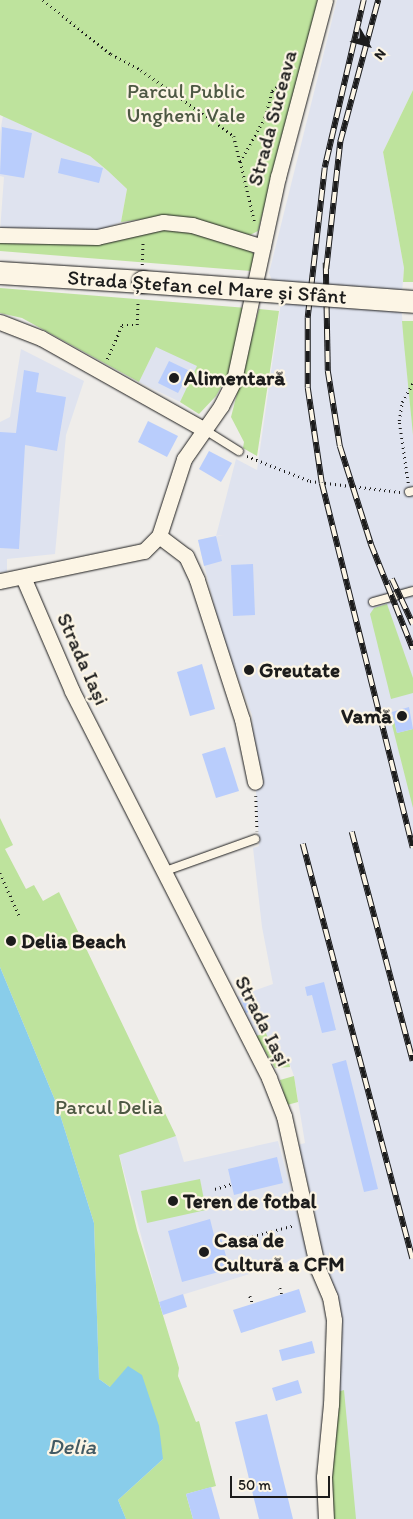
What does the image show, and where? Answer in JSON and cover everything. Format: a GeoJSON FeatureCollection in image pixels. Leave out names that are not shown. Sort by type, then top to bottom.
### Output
{"type":"FeatureCollection","features":[{"type":"Feature","properties":{"kind":"main road","name":"Strada Ștefan cel Mare și Sfânt"},"geometry":{"type":"LineString","coordinates":[[0,272],[413,302]]}},
{"type":"Feature","properties":{"kind":"street","name":"Strada Suceava"},"geometry":{"type":"LineString","coordinates":[[159,536],[184,459],[205,430],[234,380],[257,245],[278,177],[325,0]]}},
{"type":"Feature","properties":{"kind":"street"},"geometry":{"type":"LineString","coordinates":[[0,235],[97,237],[163,222],[192,225],[257,245]]}},
{"type":"Feature","properties":{"kind":"street"},"geometry":{"type":"LineString","coordinates":[[0,322],[41,338],[205,430]]}},
{"type":"Feature","properties":{"kind":"street"},"geometry":{"type":"LineString","coordinates":[[0,581],[144,551],[159,536],[186,556],[197,580],[242,719],[255,782]]}},
{"type":"Feature","properties":{"kind":"street","name":"Strada Iași"},"geometry":{"type":"LineString","coordinates":[[23,577],[72,691],[278,1097],[309,1221],[318,1269],[330,1297],[334,1320],[331,1404],[324,1477],[326,1519]]}},
{"type":"Feature","properties":{"kind":"lane"},"geometry":{"type":"LineString","coordinates":[[205,430],[239,451]]}},
{"type":"Feature","properties":{"kind":"lane"},"geometry":{"type":"LineString","coordinates":[[373,602],[413,591]]}},
{"type":"Feature","properties":{"kind":"lane"},"geometry":{"type":"LineString","coordinates":[[163,872],[255,839]]}},
{"type":"Feature","properties":{"kind":"path"},"geometry":{"type":"LineString","coordinates":[[43,0],[111,54],[141,70],[234,136],[255,226],[257,245]]}},
{"type":"Feature","properties":{"kind":"path"},"geometry":{"type":"LineString","coordinates":[[51,6],[54,0]]}},
{"type":"Feature","properties":{"kind":"path"},"geometry":{"type":"LineString","coordinates":[[240,162],[265,117],[272,91],[308,65]]}},
{"type":"Feature","properties":{"kind":"path"},"geometry":{"type":"LineString","coordinates":[[104,367],[122,325],[137,325],[143,237],[149,238]]}},
{"type":"Feature","properties":{"kind":"path"},"geometry":{"type":"LineString","coordinates":[[411,492],[399,421],[402,402],[413,383]]}},
{"type":"Feature","properties":{"kind":"path"},"geometry":{"type":"LineString","coordinates":[[255,782],[258,834],[255,839]]}},
{"type":"Feature","properties":{"kind":"path"},"geometry":{"type":"LineString","coordinates":[[0,873],[18,915]]}},
{"type":"Feature","properties":{"kind":"path"},"geometry":{"type":"LineString","coordinates":[[215,1189],[231,1184]]}},
{"type":"Feature","properties":{"kind":"path"},"geometry":{"type":"LineString","coordinates":[[223,1244],[309,1221]]}},
{"type":"Feature","properties":{"kind":"path"},"geometry":{"type":"LineString","coordinates":[[280,1288],[282,1294]]}},
{"type":"Feature","properties":{"kind":"path"},"geometry":{"type":"LineString","coordinates":[[250,1296],[253,1304]]}},
{"type":"Feature","properties":{"kind":"shaded area"},"geometry":{"type":"Polygon","coordinates":[[[337,0],[413,0],[413,90],[383,152],[404,268],[401,305],[413,435],[413,1519],[329,1519],[340,1348],[331,1276],[322,1270],[314,1207],[298,1145],[305,1143],[294,1076],[289,1062],[278,1064],[266,1033],[253,1037],[236,997],[273,984],[262,927],[253,848],[259,846],[252,715],[221,633],[198,540],[224,535],[216,536],[236,459],[257,470],[281,302],[269,273],[337,0]]]}},
{"type":"Feature","properties":{"kind":"shaded area"},"geometry":{"type":"Polygon","coordinates":[[[3,116],[90,156],[108,171],[127,189],[121,222],[101,230],[0,231],[4,177],[0,176],[0,132],[3,116]]]}},
{"type":"Feature","properties":{"kind":"shaded area"},"geometry":{"type":"Polygon","coordinates":[[[156,346],[198,366],[180,402],[139,382],[156,346]]]}},
{"type":"Feature","properties":{"kind":"shaded area"},"geometry":{"type":"Polygon","coordinates":[[[21,349],[84,381],[66,435],[55,554],[7,559],[7,572],[0,572],[0,422],[10,417],[21,349]]]}},
{"type":"Feature","properties":{"kind":"shaded area"},"geometry":{"type":"Polygon","coordinates":[[[176,1136],[184,1162],[278,1141],[308,1256],[159,1302],[119,1154],[176,1136]]]}},
{"type":"Feature","properties":{"kind":"green space","name":"Parcul Public Ungheni Vale"},"geometry":{"type":"Polygon","coordinates":[[[0,0],[318,0],[258,231],[250,235],[182,218],[159,217],[121,222],[127,189],[108,171],[90,156],[0,115],[0,0]]]}},
{"type":"Feature","properties":{"kind":"green space"},"geometry":{"type":"Polygon","coordinates":[[[413,90],[413,282],[403,282],[404,268],[383,152],[413,90]]]}},
{"type":"Feature","properties":{"kind":"green space"},"geometry":{"type":"Polygon","coordinates":[[[167,225],[242,243],[255,255],[251,271],[0,251],[0,239],[167,225]]]}},
{"type":"Feature","properties":{"kind":"green space"},"geometry":{"type":"Polygon","coordinates":[[[0,288],[247,308],[231,369],[216,396],[199,414],[180,402],[197,366],[156,347],[139,382],[22,318],[0,313],[0,288]]]}},
{"type":"Feature","properties":{"kind":"green space"},"geometry":{"type":"Polygon","coordinates":[[[259,309],[279,311],[257,456],[243,448],[244,442],[231,417],[259,309]]]}},
{"type":"Feature","properties":{"kind":"green space"},"geometry":{"type":"Polygon","coordinates":[[[402,321],[413,321],[413,435],[404,344],[402,321]]]}},
{"type":"Feature","properties":{"kind":"green space"},"geometry":{"type":"Polygon","coordinates":[[[387,604],[413,678],[413,693],[391,699],[370,614],[374,608],[387,604]]]}},
{"type":"Feature","properties":{"kind":"green space"},"geometry":{"type":"Polygon","coordinates":[[[393,716],[397,733],[413,729],[413,808],[390,717],[393,716]]]}},
{"type":"Feature","properties":{"kind":"green space","name":"Parcul Delia"},"geometry":{"type":"Polygon","coordinates":[[[0,818],[13,845],[5,849],[26,889],[34,885],[43,901],[59,892],[176,1136],[119,1155],[137,1230],[179,1368],[178,1376],[196,1422],[199,1421],[216,1486],[186,1494],[193,1519],[126,1519],[118,1500],[163,1459],[110,1387],[99,1379],[94,1223],[57,1105],[0,967],[0,818]]]}},
{"type":"Feature","properties":{"kind":"green space"},"geometry":{"type":"Polygon","coordinates":[[[266,1033],[278,1064],[289,1062],[290,1067],[275,1068],[256,1036],[266,1033]]]}},
{"type":"Feature","properties":{"kind":"green space"},"geometry":{"type":"Polygon","coordinates":[[[294,1076],[298,1102],[287,1105],[280,1080],[294,1076]]]}},
{"type":"Feature","properties":{"kind":"green space","name":"Teren de fotbal"},"geometry":{"type":"Polygon","coordinates":[[[200,1179],[206,1210],[147,1223],[141,1191],[200,1179]]]}},
{"type":"Feature","properties":{"kind":"green space"},"geometry":{"type":"Polygon","coordinates":[[[344,1390],[356,1519],[329,1519],[338,1392],[344,1390]]]}},
{"type":"Feature","properties":{"kind":"water","name":"Delia"},"geometry":{"type":"Polygon","coordinates":[[[0,967],[57,1105],[94,1223],[99,1379],[110,1387],[128,1366],[142,1375],[159,1426],[163,1459],[118,1500],[126,1519],[0,1519],[0,967]]]}},
{"type":"Feature","properties":{"kind":"building"},"geometry":{"type":"Polygon","coordinates":[[[2,127],[32,133],[24,178],[0,174],[2,127]]]}},
{"type":"Feature","properties":{"kind":"building"},"geometry":{"type":"Polygon","coordinates":[[[61,158],[103,168],[99,183],[58,173],[61,158]]]}},
{"type":"Feature","properties":{"kind":"building"},"geometry":{"type":"Polygon","coordinates":[[[169,361],[190,371],[178,393],[158,383],[169,361]]]}},
{"type":"Feature","properties":{"kind":"building"},"geometry":{"type":"Polygon","coordinates":[[[24,370],[39,373],[36,392],[66,397],[57,451],[25,445],[19,549],[0,548],[0,432],[16,433],[24,370]]]}},
{"type":"Feature","properties":{"kind":"building"},"geometry":{"type":"Polygon","coordinates":[[[148,421],[178,436],[167,457],[138,442],[148,421]]]}},
{"type":"Feature","properties":{"kind":"building"},"geometry":{"type":"Polygon","coordinates":[[[209,451],[232,463],[221,482],[199,469],[209,451]]]}},
{"type":"Feature","properties":{"kind":"building"},"geometry":{"type":"Polygon","coordinates":[[[216,536],[222,561],[204,566],[198,540],[216,536]]]}},
{"type":"Feature","properties":{"kind":"building"},"geometry":{"type":"Polygon","coordinates":[[[253,564],[255,615],[233,616],[231,565],[253,564]]]}},
{"type":"Feature","properties":{"kind":"building"},"geometry":{"type":"Polygon","coordinates":[[[202,664],[215,709],[190,716],[177,672],[202,664]]]}},
{"type":"Feature","properties":{"kind":"building","name":"Vamă"},"geometry":{"type":"Polygon","coordinates":[[[409,707],[413,729],[397,733],[392,712],[409,707]]]}},
{"type":"Feature","properties":{"kind":"building"},"geometry":{"type":"Polygon","coordinates":[[[225,747],[239,791],[216,798],[202,754],[225,747]]]}},
{"type":"Feature","properties":{"kind":"building"},"geometry":{"type":"Polygon","coordinates":[[[324,982],[336,1030],[322,1033],[312,995],[307,996],[305,987],[324,982]]]}},
{"type":"Feature","properties":{"kind":"building"},"geometry":{"type":"Polygon","coordinates":[[[250,995],[255,1009],[246,1013],[241,998],[250,995]]]}},
{"type":"Feature","properties":{"kind":"building"},"geometry":{"type":"Polygon","coordinates":[[[346,1060],[378,1189],[364,1192],[332,1064],[346,1060]]]}},
{"type":"Feature","properties":{"kind":"building"},"geometry":{"type":"Polygon","coordinates":[[[277,1157],[283,1183],[234,1195],[228,1169],[277,1157]]]}},
{"type":"Feature","properties":{"kind":"building"},"geometry":{"type":"Polygon","coordinates":[[[210,1219],[214,1235],[220,1234],[226,1256],[222,1258],[226,1270],[182,1282],[168,1231],[210,1219]]]}},
{"type":"Feature","properties":{"kind":"building"},"geometry":{"type":"Polygon","coordinates":[[[299,1289],[306,1312],[241,1333],[233,1310],[299,1289]]]}},
{"type":"Feature","properties":{"kind":"building"},"geometry":{"type":"Polygon","coordinates":[[[183,1294],[187,1307],[163,1315],[159,1302],[183,1294]]]}},
{"type":"Feature","properties":{"kind":"building"},"geometry":{"type":"Polygon","coordinates":[[[312,1341],[315,1353],[282,1361],[279,1350],[312,1341]]]}},
{"type":"Feature","properties":{"kind":"building"},"geometry":{"type":"Polygon","coordinates":[[[298,1380],[302,1393],[276,1401],[272,1388],[298,1380]]]}},
{"type":"Feature","properties":{"kind":"building"},"geometry":{"type":"Polygon","coordinates":[[[267,1414],[293,1519],[259,1519],[235,1422],[267,1414]]]}},
{"type":"Feature","properties":{"kind":"building"},"geometry":{"type":"Polygon","coordinates":[[[211,1487],[220,1519],[193,1519],[186,1494],[211,1487]]]}},
{"type":"Feature","properties":{"kind":"railway"},"geometry":{"type":"LineString","coordinates":[[364,0],[325,168],[308,318],[308,388],[322,483],[413,848]]}},
{"type":"Feature","properties":{"kind":"railway"},"geometry":{"type":"LineString","coordinates":[[326,269],[340,142],[378,0]]}},
{"type":"Feature","properties":{"kind":"railway"},"geometry":{"type":"LineString","coordinates":[[326,263],[328,371],[340,446],[371,544],[413,649]]}},
{"type":"Feature","properties":{"kind":"railway"},"geometry":{"type":"LineString","coordinates":[[392,579],[413,624]]}},
{"type":"Feature","properties":{"kind":"railway"},"geometry":{"type":"LineString","coordinates":[[352,832],[413,1061]]}},
{"type":"Feature","properties":{"kind":"railway"},"geometry":{"type":"LineString","coordinates":[[303,844],[413,1259]]}},
{"type":"Feature","properties":{"kind":"place","name":"Alimentară"},"geometry":{"type":"Point","coordinates":[174,378]}},
{"type":"Feature","properties":{"kind":"place","name":"Greutate"},"geometry":{"type":"Point","coordinates":[249,670]}},
{"type":"Feature","properties":{"kind":"place","name":"Vamă"},"geometry":{"type":"Point","coordinates":[402,716]}},
{"type":"Feature","properties":{"kind":"place","name":"Delia Beach"},"geometry":{"type":"Point","coordinates":[11,941]}},
{"type":"Feature","properties":{"kind":"place","name":"Teren de fotbal"},"geometry":{"type":"Point","coordinates":[173,1201]}},
{"type":"Feature","properties":{"kind":"place","name":"Casa de Cultură a CFM"},"geometry":{"type":"Point","coordinates":[204,1252]}}]}
